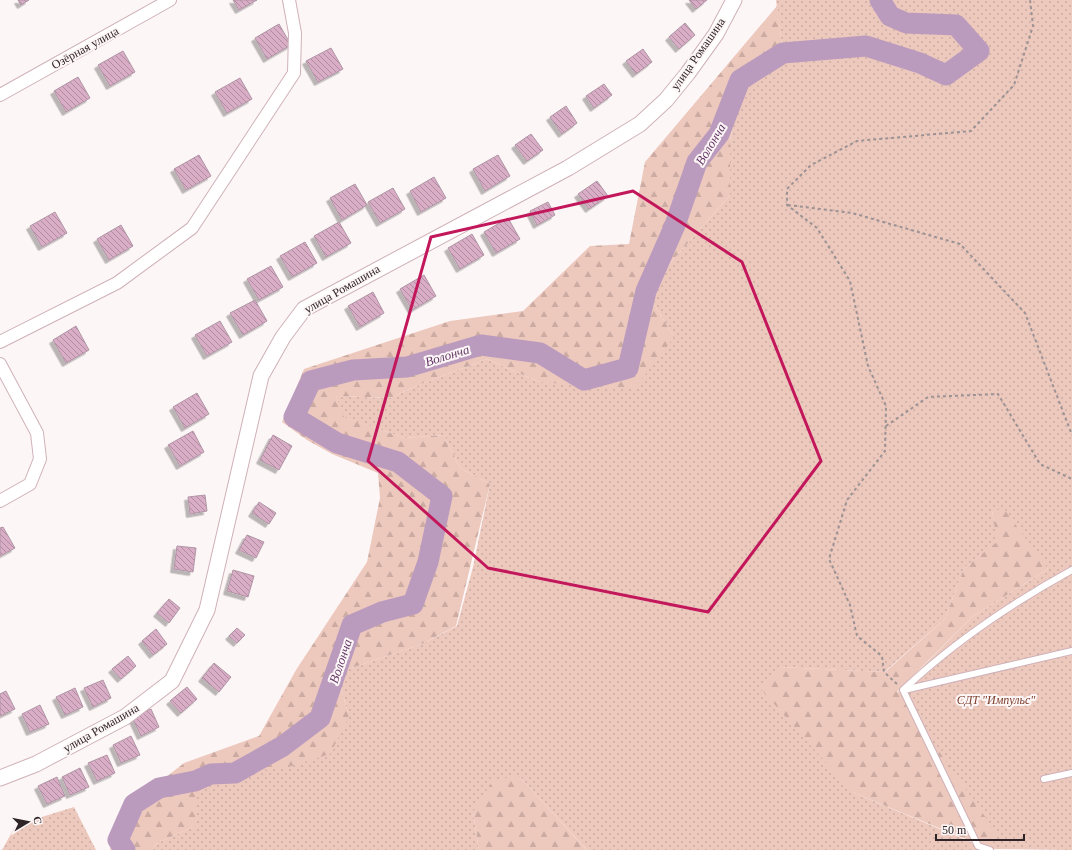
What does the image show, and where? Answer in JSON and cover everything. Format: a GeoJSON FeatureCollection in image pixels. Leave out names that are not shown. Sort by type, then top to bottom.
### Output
{"type":"FeatureCollection","features":[{"type":"Feature","properties":{"kind":"street","name":"Озёрная улица"},"geometry":{"type":"LineString","coordinates":[[0,96],[170,0]]}},
{"type":"Feature","properties":{"kind":"street"},"geometry":{"type":"LineString","coordinates":[[0,342],[117,283],[192,228],[294,73],[295,33],[289,0]]}},
{"type":"Feature","properties":{"kind":"street","name":"улица Ромашина"},"geometry":{"type":"LineString","coordinates":[[0,778],[36,764],[125,717],[172,681],[208,610],[261,376],[282,337],[304,309],[568,168],[640,124],[666,100],[688,73],[716,34],[734,0]]}},
{"type":"Feature","properties":{"kind":"street"},"geometry":{"type":"LineString","coordinates":[[0,364],[37,433],[40,459],[30,484],[0,501]]}},
{"type":"Feature","properties":{"kind":"lane"},"geometry":{"type":"LineString","coordinates":[[903,690],[922,672],[1023,598],[1072,570]]}},
{"type":"Feature","properties":{"kind":"lane"},"geometry":{"type":"LineString","coordinates":[[903,690],[1072,651]]}},
{"type":"Feature","properties":{"kind":"lane"},"geometry":{"type":"LineString","coordinates":[[903,690],[978,846],[990,850]]}},
{"type":"Feature","properties":{"kind":"lane"},"geometry":{"type":"LineString","coordinates":[[1044,779],[1072,773]]}},
{"type":"Feature","properties":{"kind":"path"},"geometry":{"type":"LineString","coordinates":[[787,205],[787,189],[811,165],[857,141],[970,131],[1014,85],[1033,26],[1030,0]]}},
{"type":"Feature","properties":{"kind":"path"},"geometry":{"type":"LineString","coordinates":[[787,205],[816,228],[850,281],[868,366],[886,406],[885,451],[847,500],[829,559],[850,605],[857,636],[882,656],[884,672],[903,690]]}},
{"type":"Feature","properties":{"kind":"path"},"geometry":{"type":"LineString","coordinates":[[787,205],[852,213],[960,244],[1025,313],[1072,435]]}},
{"type":"Feature","properties":{"kind":"path"},"geometry":{"type":"LineString","coordinates":[[886,426],[928,397],[998,394],[1040,464],[1072,479]]}},
{"type":"Feature","properties":{"kind":"highlighted area"},"geometry":{"type":"Polygon","coordinates":[[[633,191],[742,262],[821,461],[708,612],[488,568],[368,461],[431,237],[633,191]]]}},
{"type":"Feature","properties":{"kind":"green space","name":"СДТ \"Импульс\""},"geometry":{"type":"Polygon","coordinates":[[[776,0],[1072,0],[1072,850],[990,849],[897,693],[972,617],[1048,569],[992,511],[998,542],[964,568],[945,619],[884,672],[780,667],[852,792],[990,850],[587,850],[519,776],[473,812],[479,850],[152,850],[157,843],[195,826],[195,781],[211,774],[235,773],[349,717],[337,673],[422,644],[457,626],[473,567],[490,484],[460,468],[444,435],[405,438],[343,417],[336,396],[390,398],[416,386],[487,359],[539,382],[674,337],[646,291],[730,195],[730,142],[740,80],[783,53],[776,0]]]}},
{"type":"Feature","properties":{"kind":"green space"},"geometry":{"type":"Polygon","coordinates":[[[777,6],[783,53],[740,80],[730,142],[730,195],[646,291],[674,337],[634,389],[539,382],[487,359],[416,386],[390,398],[336,396],[344,417],[405,438],[444,435],[460,468],[490,484],[456,626],[422,644],[337,673],[349,717],[330,754],[285,768],[211,774],[195,781],[195,826],[157,843],[152,850],[110,850],[117,816],[184,763],[259,736],[296,670],[367,562],[380,498],[378,473],[332,454],[307,440],[282,422],[304,369],[450,321],[523,311],[590,246],[629,244],[645,162],[777,6]]]}},
{"type":"Feature","properties":{"kind":"green space"},"geometry":{"type":"Polygon","coordinates":[[[1004,509],[1048,569],[972,617],[897,692],[996,832],[990,849],[852,792],[760,688],[780,667],[885,672],[945,619],[964,568],[997,542],[992,511],[1004,509]]]}},
{"type":"Feature","properties":{"kind":"green space"},"geometry":{"type":"Polygon","coordinates":[[[519,776],[587,850],[479,850],[473,812],[493,780],[519,776]]]}},
{"type":"Feature","properties":{"kind":"green space"},"geometry":{"type":"Polygon","coordinates":[[[74,807],[96,850],[2,850],[16,825],[74,807]]]}},
{"type":"Feature","properties":{"kind":"building"},"geometry":{"type":"Polygon","coordinates":[[[18,0],[29,0],[21,5],[18,0]]]}},
{"type":"Feature","properties":{"kind":"building"},"geometry":{"type":"Polygon","coordinates":[[[233,0],[257,0],[239,10],[233,0]]]}},
{"type":"Feature","properties":{"kind":"building"},"geometry":{"type":"Polygon","coordinates":[[[689,0],[707,0],[696,9],[689,0]]]}},
{"type":"Feature","properties":{"kind":"building"},"geometry":{"type":"Polygon","coordinates":[[[685,23],[695,35],[679,49],[669,37],[685,23]]]}},
{"type":"Feature","properties":{"kind":"building"},"geometry":{"type":"Polygon","coordinates":[[[279,24],[291,45],[267,59],[255,38],[279,24]]]}},
{"type":"Feature","properties":{"kind":"building"},"geometry":{"type":"Polygon","coordinates":[[[331,48],[343,69],[318,82],[306,61],[331,48]]]}},
{"type":"Feature","properties":{"kind":"building"},"geometry":{"type":"Polygon","coordinates":[[[643,49],[652,62],[636,74],[626,61],[643,49]]]}},
{"type":"Feature","properties":{"kind":"building"},"geometry":{"type":"Polygon","coordinates":[[[123,51],[135,72],[110,86],[98,65],[123,51]]]}},
{"type":"Feature","properties":{"kind":"building"},"geometry":{"type":"Polygon","coordinates":[[[78,77],[90,98],[66,112],[54,91],[78,77]]]}},
{"type":"Feature","properties":{"kind":"building"},"geometry":{"type":"Polygon","coordinates":[[[240,78],[252,99],[227,113],[215,92],[240,78]]]}},
{"type":"Feature","properties":{"kind":"building"},"geometry":{"type":"Polygon","coordinates":[[[604,84],[612,95],[594,108],[586,96],[604,84]]]}},
{"type":"Feature","properties":{"kind":"building"},"geometry":{"type":"Polygon","coordinates":[[[566,106],[577,123],[562,134],[550,117],[566,106]]]}},
{"type":"Feature","properties":{"kind":"building"},"geometry":{"type":"Polygon","coordinates":[[[531,134],[543,150],[527,161],[515,145],[531,134]]]}},
{"type":"Feature","properties":{"kind":"building"},"geometry":{"type":"Polygon","coordinates":[[[199,155],[211,176],[186,190],[174,169],[199,155]]]}},
{"type":"Feature","properties":{"kind":"building"},"geometry":{"type":"Polygon","coordinates":[[[498,155],[510,176],[485,191],[473,169],[498,155]]]}},
{"type":"Feature","properties":{"kind":"building"},"geometry":{"type":"Polygon","coordinates":[[[434,177],[446,198],[421,212],[410,191],[434,177]]]}},
{"type":"Feature","properties":{"kind":"building"},"geometry":{"type":"Polygon","coordinates":[[[597,181],[608,196],[589,209],[578,194],[597,181]]]}},
{"type":"Feature","properties":{"kind":"building"},"geometry":{"type":"Polygon","coordinates":[[[355,184],[367,205],[342,220],[330,198],[355,184]]]}},
{"type":"Feature","properties":{"kind":"building"},"geometry":{"type":"Polygon","coordinates":[[[393,188],[405,209],[380,223],[368,202],[393,188]]]}},
{"type":"Feature","properties":{"kind":"building"},"geometry":{"type":"Polygon","coordinates":[[[548,202],[555,215],[537,225],[530,211],[548,202]]]}},
{"type":"Feature","properties":{"kind":"building"},"geometry":{"type":"Polygon","coordinates":[[[55,212],[67,233],[42,247],[30,226],[55,212]]]}},
{"type":"Feature","properties":{"kind":"building"},"geometry":{"type":"Polygon","coordinates":[[[508,218],[520,239],[496,253],[484,232],[508,218]]]}},
{"type":"Feature","properties":{"kind":"building"},"geometry":{"type":"Polygon","coordinates":[[[339,222],[351,243],[326,257],[314,236],[339,222]]]}},
{"type":"Feature","properties":{"kind":"building"},"geometry":{"type":"Polygon","coordinates":[[[121,225],[133,246],[109,260],[97,239],[121,225]]]}},
{"type":"Feature","properties":{"kind":"building"},"geometry":{"type":"Polygon","coordinates":[[[472,234],[484,255],[460,269],[448,248],[472,234]]]}},
{"type":"Feature","properties":{"kind":"building"},"geometry":{"type":"Polygon","coordinates":[[[305,242],[317,263],[292,277],[280,256],[305,242]]]}},
{"type":"Feature","properties":{"kind":"building"},"geometry":{"type":"Polygon","coordinates":[[[271,266],[283,287],[259,300],[247,279],[271,266]]]}},
{"type":"Feature","properties":{"kind":"building"},"geometry":{"type":"Polygon","coordinates":[[[424,275],[436,296],[412,310],[400,289],[424,275]]]}},
{"type":"Feature","properties":{"kind":"building"},"geometry":{"type":"Polygon","coordinates":[[[373,292],[384,313],[360,327],[348,306],[373,292]]]}},
{"type":"Feature","properties":{"kind":"building"},"geometry":{"type":"Polygon","coordinates":[[[255,300],[267,321],[243,335],[230,313],[255,300]]]}},
{"type":"Feature","properties":{"kind":"building"},"geometry":{"type":"Polygon","coordinates":[[[220,321],[232,342],[207,356],[195,335],[220,321]]]}},
{"type":"Feature","properties":{"kind":"building"},"geometry":{"type":"Polygon","coordinates":[[[76,326],[89,350],[66,363],[53,340],[76,326]]]}},
{"type":"Feature","properties":{"kind":"building"},"geometry":{"type":"Polygon","coordinates":[[[197,393],[209,414],[185,428],[173,407],[197,393]]]}},
{"type":"Feature","properties":{"kind":"building"},"geometry":{"type":"Polygon","coordinates":[[[193,431],[204,452],[180,466],[168,445],[193,431]]]}},
{"type":"Feature","properties":{"kind":"building"},"geometry":{"type":"Polygon","coordinates":[[[273,435],[292,446],[279,470],[260,460],[273,435]]]}},
{"type":"Feature","properties":{"kind":"building"},"geometry":{"type":"Polygon","coordinates":[[[205,495],[207,511],[190,514],[188,497],[205,495]]]}},
{"type":"Feature","properties":{"kind":"building"},"geometry":{"type":"Polygon","coordinates":[[[259,502],[276,513],[269,524],[252,513],[259,502]]]}},
{"type":"Feature","properties":{"kind":"building"},"geometry":{"type":"Polygon","coordinates":[[[3,527],[15,548],[0,556],[0,528],[3,527]]]}},
{"type":"Feature","properties":{"kind":"building"},"geometry":{"type":"Polygon","coordinates":[[[247,535],[264,542],[256,558],[239,550],[247,535]]]}},
{"type":"Feature","properties":{"kind":"building"},"geometry":{"type":"Polygon","coordinates":[[[177,546],[196,548],[193,572],[174,569],[177,546]]]}},
{"type":"Feature","properties":{"kind":"building"},"geometry":{"type":"Polygon","coordinates":[[[233,570],[254,576],[248,597],[227,591],[233,570]]]}},
{"type":"Feature","properties":{"kind":"building"},"geometry":{"type":"Polygon","coordinates":[[[169,599],[180,608],[169,623],[157,613],[169,599]]]}},
{"type":"Feature","properties":{"kind":"building"},"geometry":{"type":"Polygon","coordinates":[[[237,628],[245,635],[237,643],[229,636],[237,628]]]}},
{"type":"Feature","properties":{"kind":"building"},"geometry":{"type":"Polygon","coordinates":[[[156,629],[167,644],[153,655],[142,641],[156,629]]]}},
{"type":"Feature","properties":{"kind":"building"},"geometry":{"type":"Polygon","coordinates":[[[128,656],[136,666],[121,679],[112,669],[128,656]]]}},
{"type":"Feature","properties":{"kind":"building"},"geometry":{"type":"Polygon","coordinates":[[[214,663],[231,677],[219,692],[202,678],[214,663]]]}},
{"type":"Feature","properties":{"kind":"building"},"geometry":{"type":"Polygon","coordinates":[[[103,680],[111,698],[93,707],[84,688],[103,680]]]}},
{"type":"Feature","properties":{"kind":"building"},"geometry":{"type":"Polygon","coordinates":[[[187,687],[197,699],[181,713],[170,701],[187,687]]]}},
{"type":"Feature","properties":{"kind":"building"},"geometry":{"type":"Polygon","coordinates":[[[75,688],[83,707],[65,715],[56,697],[75,688]]]}},
{"type":"Feature","properties":{"kind":"building"},"geometry":{"type":"Polygon","coordinates":[[[6,691],[15,709],[0,716],[0,694],[6,691]]]}},
{"type":"Feature","properties":{"kind":"building"},"geometry":{"type":"Polygon","coordinates":[[[40,705],[49,724],[30,732],[22,714],[40,705]]]}},
{"type":"Feature","properties":{"kind":"building"},"geometry":{"type":"Polygon","coordinates":[[[151,709],[159,727],[141,736],[132,717],[151,709]]]}},
{"type":"Feature","properties":{"kind":"building"},"geometry":{"type":"Polygon","coordinates":[[[131,736],[140,755],[121,763],[113,745],[131,736]]]}},
{"type":"Feature","properties":{"kind":"building"},"geometry":{"type":"Polygon","coordinates":[[[107,755],[115,773],[97,781],[88,763],[107,755]]]}},
{"type":"Feature","properties":{"kind":"building"},"geometry":{"type":"Polygon","coordinates":[[[80,768],[89,787],[70,795],[62,777],[80,768]]]}},
{"type":"Feature","properties":{"kind":"building"},"geometry":{"type":"Polygon","coordinates":[[[57,777],[65,796],[47,804],[38,786],[57,777]]]}},
{"type":"Feature","properties":{"kind":"waterway","name":"Волонча"},"geometry":{"type":"LineString","coordinates":[[125,850],[118,840],[134,804],[159,788],[195,781],[211,774],[235,773],[283,746],[320,718],[352,625],[382,612],[413,604],[428,562],[442,496],[398,462],[337,443],[294,417],[311,381],[353,370],[407,367],[481,345],[540,353],[584,380],[628,368],[646,291],[675,225],[697,162],[719,134],[740,80],[783,53],[866,46],[920,63],[946,75],[979,51],[956,25],[906,23],[890,16],[880,0]]}}]}
